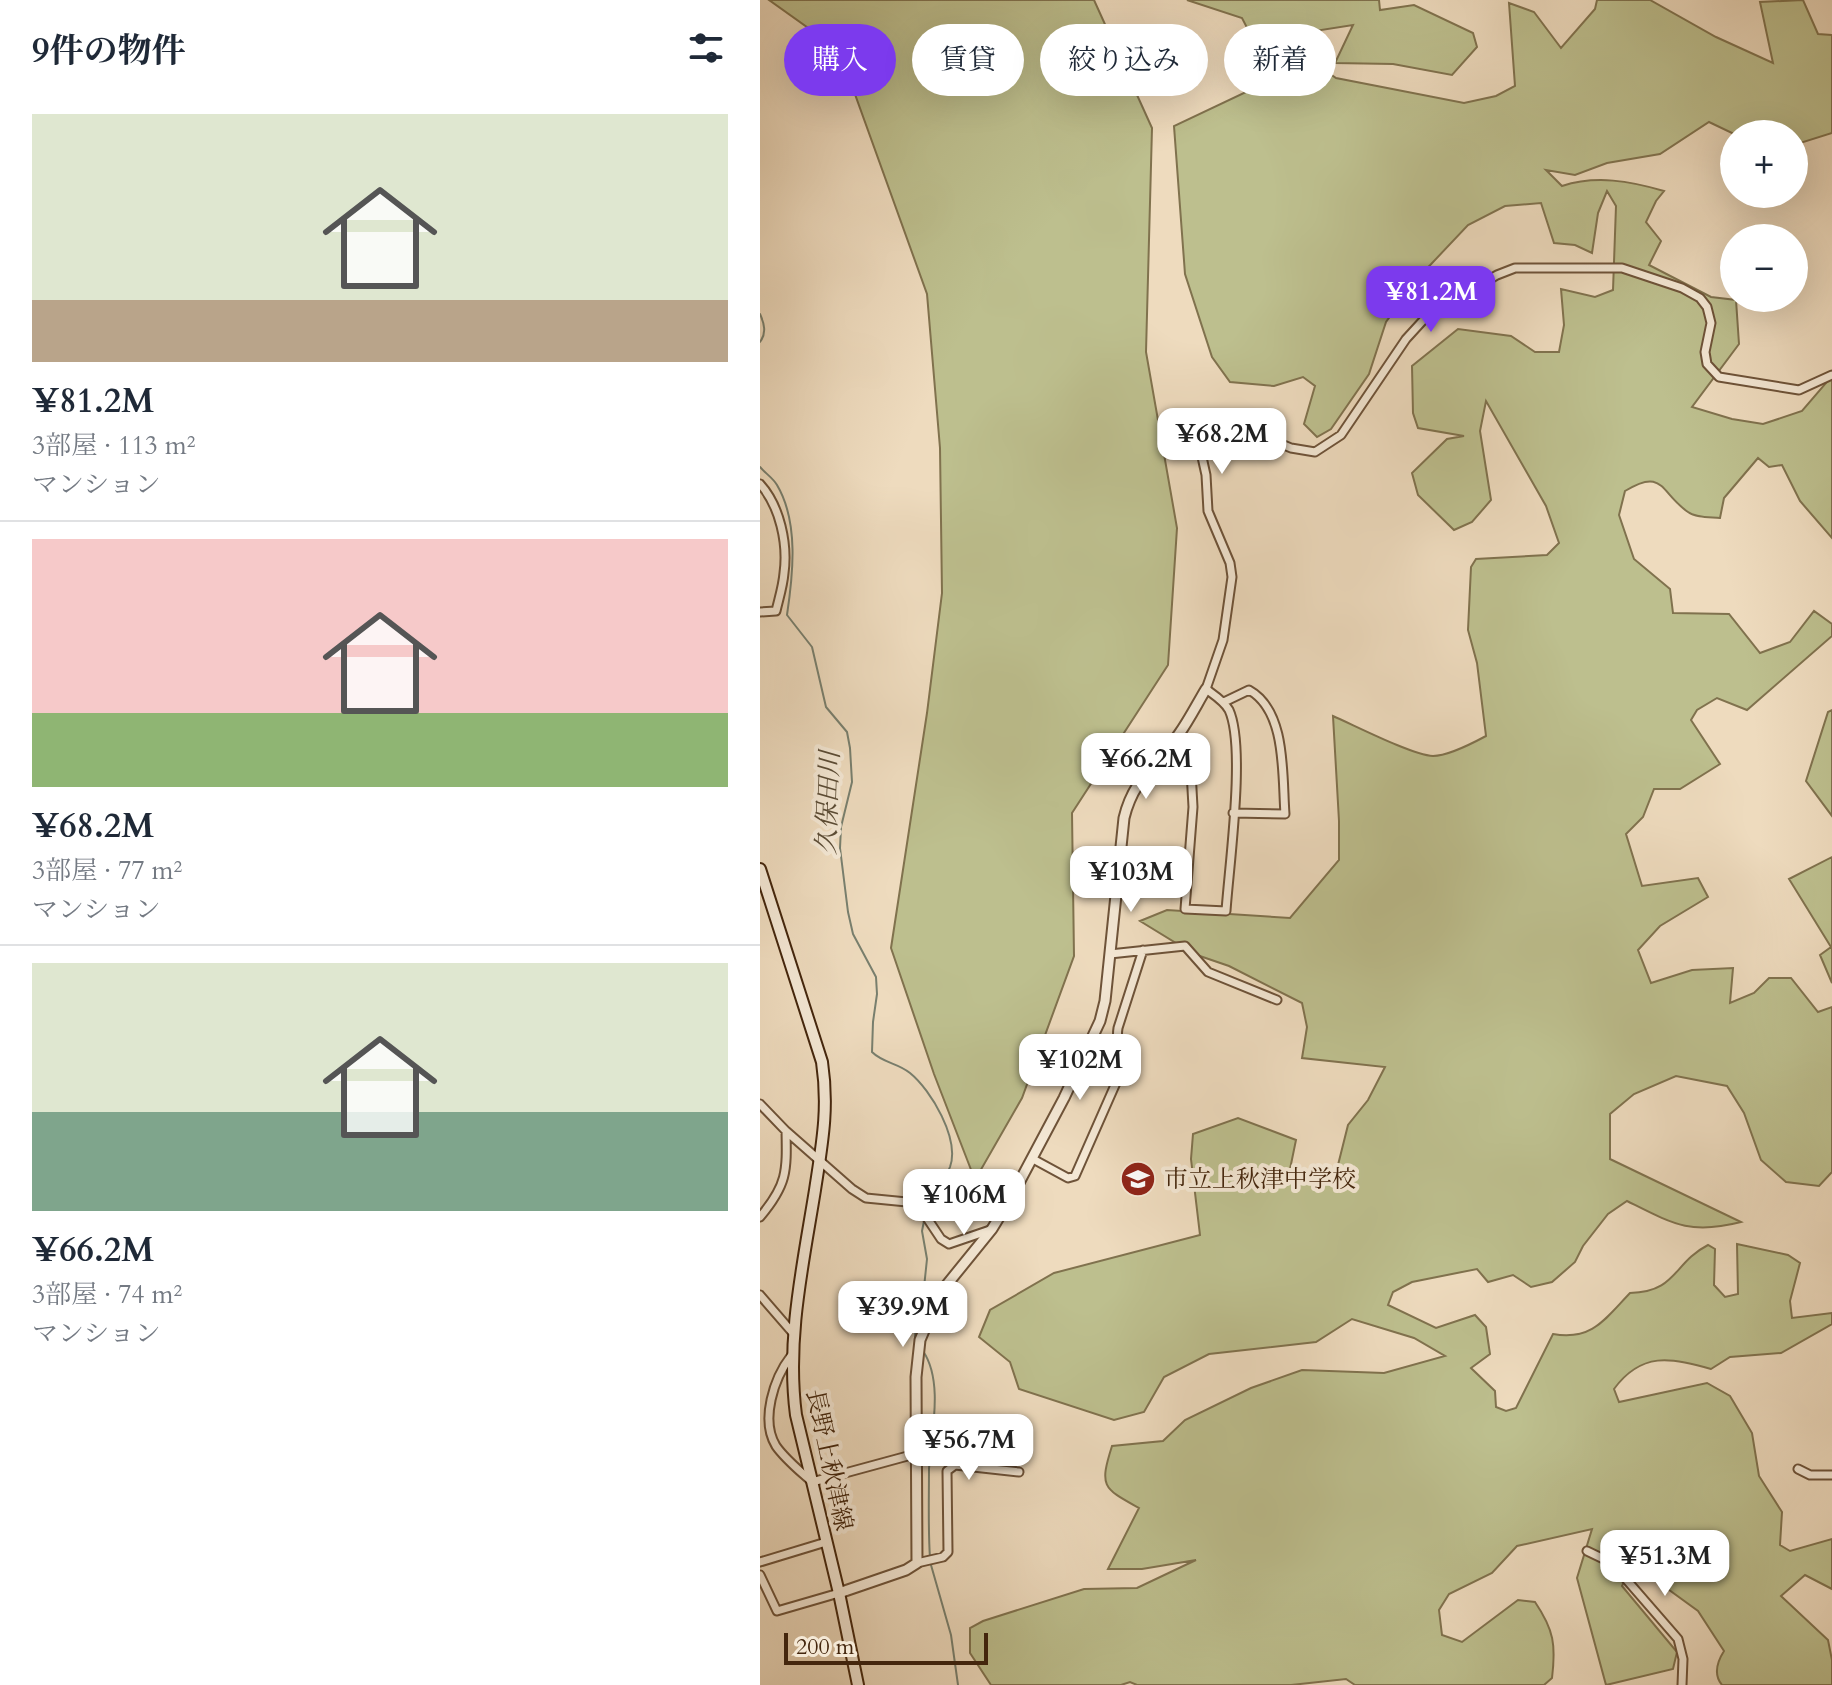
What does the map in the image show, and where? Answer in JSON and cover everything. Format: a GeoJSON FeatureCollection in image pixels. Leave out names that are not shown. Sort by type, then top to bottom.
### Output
{"type":"FeatureCollection","features":[{"type":"Feature","properties":{"kind":"main road","name":"長野上秋津線"},"geometry":{"type":"LineString","coordinates":[[760,869],[822,1062],[826,1094],[821,1161],[792,1332],[791,1356],[796,1415],[858,1685]]}},
{"type":"Feature","properties":{"kind":"street"},"geometry":{"type":"LineString","coordinates":[[917,1563],[916,1377],[920,1340],[945,1287],[992,1229],[1033,1159],[1100,1021],[1129,798],[1135,785],[1179,735],[1206,689],[1223,640],[1232,577],[1230,563],[1208,511],[1206,475],[1196,430],[1204,420],[1219,418],[1291,448],[1315,452],[1341,435],[1406,339],[1428,315],[1515,268],[1622,268],[1682,288],[1700,298],[1707,307],[1711,323],[1705,352],[1707,364],[1719,377],[1799,390],[1832,375]]}},
{"type":"Feature","properties":{"kind":"street"},"geometry":{"type":"LineString","coordinates":[[760,612],[776,611],[785,572],[783,540],[777,515],[772,498],[761,486]]}},
{"type":"Feature","properties":{"kind":"street"},"geometry":{"type":"LineString","coordinates":[[1179,735],[1191,771],[1192,795],[1185,909],[1226,911],[1236,740],[1224,702],[1206,689]]}},
{"type":"Feature","properties":{"kind":"street"},"geometry":{"type":"LineString","coordinates":[[1224,702],[1249,690],[1268,707],[1276,723],[1285,814],[1233,813]]}},
{"type":"Feature","properties":{"kind":"street"},"geometry":{"type":"LineString","coordinates":[[1110,954],[1185,946],[1208,972],[1277,1000]]}},
{"type":"Feature","properties":{"kind":"street"},"geometry":{"type":"LineString","coordinates":[[1033,1159],[1068,1178],[1075,1176],[1119,1076],[1122,1060],[1116,1041],[1118,1028],[1143,950]]}},
{"type":"Feature","properties":{"kind":"street"},"geometry":{"type":"LineString","coordinates":[[760,1104],[786,1131],[866,1198],[917,1203],[941,1239],[949,1244],[992,1229]]}},
{"type":"Feature","properties":{"kind":"street"},"geometry":{"type":"LineString","coordinates":[[760,1217],[779,1195],[787,1166],[786,1131]]}},
{"type":"Feature","properties":{"kind":"street"},"geometry":{"type":"LineString","coordinates":[[760,1295],[792,1332]]}},
{"type":"Feature","properties":{"kind":"street"},"geometry":{"type":"LineString","coordinates":[[791,1356],[781,1369],[772,1394],[768,1411],[770,1433],[775,1445],[812,1482],[915,1454]]}},
{"type":"Feature","properties":{"kind":"street"},"geometry":{"type":"LineString","coordinates":[[760,1575],[777,1611],[943,1557],[948,1552],[947,1471],[955,1465],[1019,1472]]}},
{"type":"Feature","properties":{"kind":"street"},"geometry":{"type":"LineString","coordinates":[[1798,1469],[1810,1475],[1832,1475]]}},
{"type":"Feature","properties":{"kind":"street"},"geometry":{"type":"LineString","coordinates":[[760,1562],[826,1542]]}},
{"type":"Feature","properties":{"kind":"street"},"geometry":{"type":"LineString","coordinates":[[1587,1551],[1612,1563],[1678,1639],[1682,1648],[1682,1685]]}},
{"type":"Feature","properties":{"kind":"green space"},"geometry":{"type":"Polygon","coordinates":[[[769,0],[1094,0],[1105,24],[1040,24],[1040,96],[1138,96],[1152,128],[1146,352],[1177,528],[1168,665],[1072,813],[1074,956],[1022,1098],[975,1180],[934,1074],[891,948],[942,593],[940,448],[927,294],[856,96],[896,96],[896,24],[803,24],[769,0]]]}},
{"type":"Feature","properties":{"kind":"green space"},"geometry":{"type":"Polygon","coordinates":[[[1187,0],[1379,0],[1380,10],[1414,5],[1473,33],[1477,47],[1452,75],[1393,64],[1336,63],[1353,25],[1336,28],[1336,24],[1245,24],[1242,18],[1187,0]]]}},
{"type":"Feature","properties":{"kind":"green space"},"geometry":{"type":"Polygon","coordinates":[[[1597,0],[1650,0],[1716,37],[1773,63],[1760,2],[1803,0],[1818,34],[1832,35],[1832,133],[1808,141],[1808,120],[1720,120],[1720,127],[1709,122],[1660,154],[1607,163],[1575,175],[1546,170],[1562,186],[1588,181],[1613,181],[1664,191],[1646,222],[1661,241],[1649,265],[1711,297],[1720,298],[1720,312],[1737,312],[1739,344],[1692,407],[1763,424],[1802,411],[1832,376],[1832,538],[1800,501],[1782,465],[1769,467],[1758,458],[1724,498],[1720,518],[1691,514],[1661,485],[1647,481],[1625,491],[1619,515],[1634,559],[1670,589],[1673,613],[1729,614],[1760,653],[1790,642],[1814,611],[1832,624],[1832,636],[1747,710],[1717,698],[1697,710],[1691,720],[1720,764],[1680,789],[1654,789],[1643,817],[1626,834],[1642,886],[1698,878],[1708,897],[1660,926],[1638,950],[1651,983],[1692,970],[1733,968],[1730,1003],[1754,993],[1769,978],[1791,978],[1818,1012],[1832,1007],[1832,1172],[1819,1186],[1786,1182],[1761,1160],[1744,1113],[1727,1086],[1676,1076],[1634,1094],[1610,1114],[1610,1159],[1741,1222],[1708,1227],[1682,1225],[1627,1201],[1608,1214],[1583,1246],[1575,1262],[1552,1282],[1531,1287],[1513,1275],[1488,1282],[1477,1269],[1412,1282],[1393,1292],[1388,1305],[1436,1328],[1475,1315],[1486,1327],[1490,1354],[1471,1368],[1495,1391],[1496,1407],[1506,1411],[1516,1408],[1553,1334],[1578,1334],[1597,1326],[1630,1293],[1657,1288],[1708,1245],[1715,1249],[1714,1285],[1725,1297],[1738,1294],[1737,1244],[1788,1255],[1800,1263],[1790,1301],[1792,1318],[1832,1313],[1832,1324],[1781,1353],[1730,1357],[1711,1369],[1670,1360],[1646,1363],[1624,1377],[1614,1389],[1619,1402],[1707,1383],[1730,1396],[1752,1433],[1759,1476],[1782,1512],[1780,1545],[1790,1551],[1832,1539],[1832,1589],[1805,1575],[1781,1596],[1828,1640],[1832,1685],[1722,1685],[1717,1668],[1724,1651],[1698,1611],[1632,1563],[1622,1586],[1677,1652],[1673,1669],[1606,1685],[1577,1578],[1592,1529],[1517,1546],[1492,1573],[1449,1594],[1439,1610],[1442,1635],[1462,1642],[1518,1600],[1535,1602],[1550,1630],[1554,1656],[1552,1678],[1544,1685],[1355,1685],[1346,1679],[1291,1685],[1137,1685],[1130,1682],[1121,1685],[991,1685],[970,1653],[970,1628],[983,1621],[1084,1589],[1137,1588],[1196,1560],[1142,1569],[1108,1569],[1139,1508],[1118,1496],[1107,1485],[1106,1470],[1112,1446],[1163,1441],[1185,1420],[1251,1388],[1302,1370],[1384,1373],[1445,1356],[1414,1338],[1352,1319],[1316,1342],[1209,1354],[1164,1377],[1144,1412],[1114,1420],[1019,1389],[1010,1362],[979,1337],[990,1310],[1054,1273],[1200,1235],[1191,1159],[1193,1134],[1238,1118],[1296,1140],[1289,1174],[1333,1185],[1348,1125],[1368,1100],[1385,1067],[1302,1058],[1307,1027],[1302,1003],[1229,966],[1194,954],[1140,921],[1167,910],[1290,918],[1339,860],[1333,716],[1398,745],[1433,756],[1452,752],[1486,736],[1477,663],[1468,630],[1471,567],[1476,559],[1547,555],[1559,543],[1546,506],[1486,401],[1480,431],[1491,500],[1472,522],[1454,530],[1418,495],[1412,473],[1447,439],[1464,436],[1418,428],[1413,413],[1412,366],[1458,329],[1511,336],[1535,352],[1559,352],[1564,325],[1561,289],[1595,297],[1613,290],[1616,206],[1607,191],[1598,213],[1592,253],[1575,245],[1554,243],[1541,203],[1505,206],[1468,225],[1418,278],[1386,322],[1369,374],[1331,429],[1317,437],[1304,424],[1315,386],[1303,377],[1274,386],[1230,382],[1212,357],[1185,274],[1174,126],[1238,96],[1336,96],[1336,78],[1464,103],[1496,96],[1515,86],[1509,3],[1534,12],[1561,48],[1595,9],[1597,0]]]}},
{"type":"Feature","properties":{"kind":"green space"},"geometry":{"type":"Polygon","coordinates":[[[1832,710],[1832,816],[1806,781],[1828,712],[1832,710]]]}},
{"type":"Feature","properties":{"kind":"green space"},"geometry":{"type":"Polygon","coordinates":[[[1832,857],[1832,983],[1820,955],[1831,947],[1789,879],[1832,857]]]}},
{"type":"Feature","properties":{"kind":"waterway","name":"久保田川"},"geometry":{"type":"LineString","coordinates":[[760,314],[764,324],[760,342]]}},
{"type":"Feature","properties":{"kind":"waterway","name":"久保田川"},"geometry":{"type":"LineString","coordinates":[[760,467],[777,485],[789,515],[792,566],[787,615],[812,647],[826,707],[847,732],[852,782],[841,827],[840,848],[853,934],[876,977],[872,1052],[905,1070],[927,1091],[942,1116],[951,1143],[950,1167],[926,1210]]}},
{"type":"Feature","properties":{"kind":"waterway","name":"久保田川"},"geometry":{"type":"LineString","coordinates":[[915,1339],[927,1259],[922,1231],[924,1221]]}},
{"type":"Feature","properties":{"kind":"waterway","name":"久保田川"},"geometry":{"type":"LineString","coordinates":[[923,1351],[935,1393],[929,1469],[930,1558]]}},
{"type":"Feature","properties":{"kind":"waterway","name":"久保田川"},"geometry":{"type":"LineString","coordinates":[[931,1565],[951,1635],[958,1685]]}},
{"type":"Feature","properties":{"kind":"place","name":"市立上秋津中学校"},"geometry":{"type":"Point","coordinates":[1138,1179]}}]}
